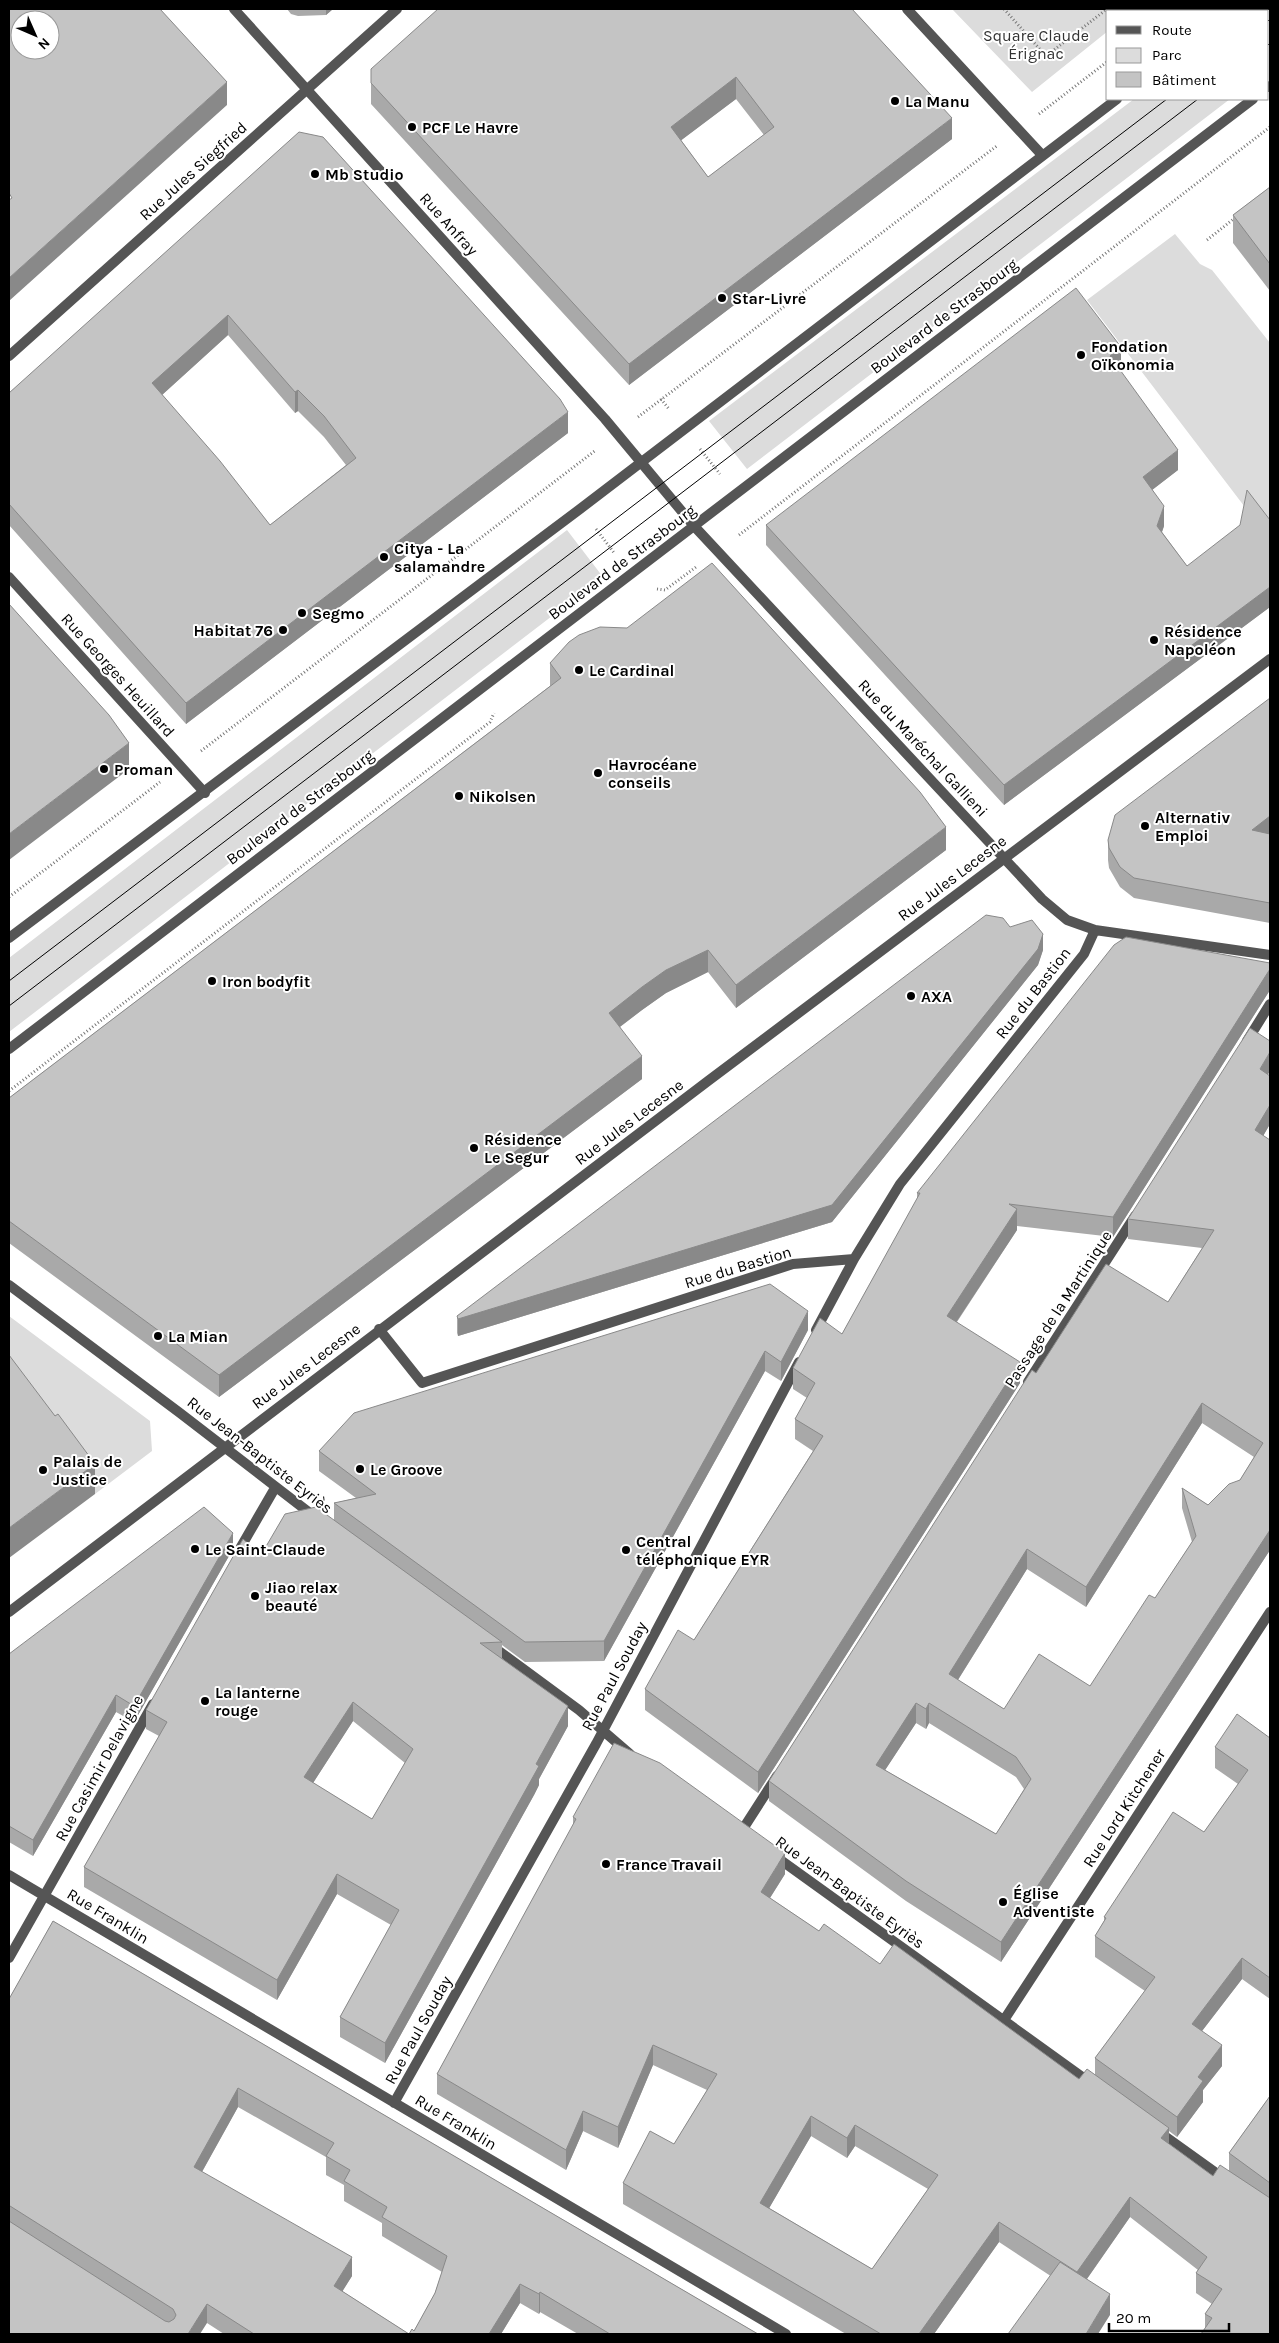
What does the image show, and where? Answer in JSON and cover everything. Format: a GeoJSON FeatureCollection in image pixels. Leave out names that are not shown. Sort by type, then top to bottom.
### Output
{"type":"FeatureCollection","features":[{"type":"Feature","properties":{"kind":"street","name":"Rue Anfray"},"geometry":{"type":"LineString","coordinates":[[234,9],[617,433],[640,462]]}},
{"type":"Feature","properties":{"kind":"street","name":"Rue Jules Siegfried"},"geometry":{"type":"LineString","coordinates":[[9,356],[397,9]]}},
{"type":"Feature","properties":{"kind":"street"},"geometry":{"type":"LineString","coordinates":[[907,9],[1042,155]]}},
{"type":"Feature","properties":{"kind":"street"},"geometry":{"type":"LineString","coordinates":[[9,938],[580,509],[1116,100]]}},
{"type":"Feature","properties":{"kind":"street","name":"Boulevard de Strasbourg"},"geometry":{"type":"LineString","coordinates":[[9,1049],[1252,100]]}},
{"type":"Feature","properties":{"kind":"street","name":"Rue du Maréchal Gallieni"},"geometry":{"type":"LineString","coordinates":[[640,462],[718,552],[1042,899],[1067,920],[1095,930],[1270,955]]}},
{"type":"Feature","properties":{"kind":"street","name":"Rue Georges Heuillard"},"geometry":{"type":"LineString","coordinates":[[9,577],[204,793]]}},
{"type":"Feature","properties":{"kind":"street","name":"Rue Jules Lecesne"},"geometry":{"type":"LineString","coordinates":[[9,1612],[1004,857],[1270,659]]}},
{"type":"Feature","properties":{"kind":"street","name":"Rue du Bastion"},"geometry":{"type":"LineString","coordinates":[[380,1329],[422,1382],[793,1264],[854,1259],[900,1184],[1084,954],[1095,930]]}},
{"type":"Feature","properties":{"kind":"street"},"geometry":{"type":"LineString","coordinates":[[1244,1046],[1270,1004]]}},
{"type":"Feature","properties":{"kind":"street","name":"Passage de la Martinique"},"geometry":{"type":"LineString","coordinates":[[1024,1389],[1142,1205]]}},
{"type":"Feature","properties":{"kind":"street"},"geometry":{"type":"LineString","coordinates":[[812,1338],[854,1259]]}},
{"type":"Feature","properties":{"kind":"street","name":"Rue Jean-Baptiste Eyriès"},"geometry":{"type":"LineString","coordinates":[[9,1285],[326,1525]]}},
{"type":"Feature","properties":{"kind":"street","name":"Rue Paul Souday"},"geometry":{"type":"LineString","coordinates":[[394,2103],[601,1730],[802,1356]]}},
{"type":"Feature","properties":{"kind":"street"},"geometry":{"type":"LineString","coordinates":[[234,1560],[275,1488]]}},
{"type":"Feature","properties":{"kind":"street","name":"Rue Lord Kitchener"},"geometry":{"type":"LineString","coordinates":[[1004,2020],[1270,1612]]}},
{"type":"Feature","properties":{"kind":"street"},"geometry":{"type":"LineString","coordinates":[[484,1640],[579,1710],[641,1761]]}},
{"type":"Feature","properties":{"kind":"street","name":"Rue Casimir Delavigne"},"geometry":{"type":"LineString","coordinates":[[9,1958],[160,1690]]}},
{"type":"Feature","properties":{"kind":"street"},"geometry":{"type":"LineString","coordinates":[[741,1832],[784,1765]]}},
{"type":"Feature","properties":{"kind":"street","name":"Rue Jean-Baptiste Eyriès"},"geometry":{"type":"LineString","coordinates":[[765,1849],[1101,2090]]}},
{"type":"Feature","properties":{"kind":"street","name":"Rue Franklin"},"geometry":{"type":"LineString","coordinates":[[9,1875],[786,2334]]}},
{"type":"Feature","properties":{"kind":"street"},"geometry":{"type":"LineString","coordinates":[[1149,2125],[1238,2189]]}},
{"type":"Feature","properties":{"kind":"path"},"geometry":{"type":"LineString","coordinates":[[1004,9],[1046,56],[1107,9]]}},
{"type":"Feature","properties":{"kind":"path"},"geometry":{"type":"LineString","coordinates":[[9,897],[1106,63]]}},
{"type":"Feature","properties":{"kind":"path"},"geometry":{"type":"LineString","coordinates":[[580,509],[640,586],[665,590],[718,552],[1270,127]]}},
{"type":"Feature","properties":{"kind":"path"},"geometry":{"type":"LineString","coordinates":[[1207,240],[1239,215]]}},
{"type":"Feature","properties":{"kind":"path"},"geometry":{"type":"LineString","coordinates":[[662,399],[757,522]]}},
{"type":"Feature","properties":{"kind":"path"},"geometry":{"type":"LineString","coordinates":[[9,1091],[490,722],[498,704]]}},
{"type":"Feature","properties":{"kind":"green space","name":"Square Claude Érignac"},"geometry":{"type":"Polygon","coordinates":[[[952,9],[1135,9],[1106,10],[1106,33],[1032,92],[952,9]]]}},
{"type":"Feature","properties":{"kind":"green space"},"geometry":{"type":"Polygon","coordinates":[[[1133,100],[1229,100],[747,469],[709,421],[1133,100]]]}},
{"type":"Feature","properties":{"kind":"green space"},"geometry":{"type":"Polygon","coordinates":[[[1175,234],[1200,264],[1212,270],[1270,343],[1270,540],[1087,300],[1175,234]]]}},
{"type":"Feature","properties":{"kind":"green space"},"geometry":{"type":"Polygon","coordinates":[[[567,530],[603,577],[9,1032],[9,958],[567,530]]]}},
{"type":"Feature","properties":{"kind":"green space"},"geometry":{"type":"Polygon","coordinates":[[[9,1316],[150,1421],[152,1451],[95,1494],[9,1379],[9,1316]]]}},
{"type":"Feature","properties":{"kind":"building"},"geometry":{"type":"Polygon","coordinates":[[[9,9],[160,9],[227,82],[9,278],[9,200],[12,198],[9,193],[9,9]]]}},
{"type":"Feature","properties":{"kind":"building"},"geometry":{"type":"Polygon","coordinates":[[[438,9],[852,9],[952,118],[629,364],[371,83],[371,69],[438,9]],[[736,77],[671,127],[708,177],[774,127],[736,77]]]}},
{"type":"Feature","properties":{"kind":"building"},"geometry":{"type":"Polygon","coordinates":[[[299,132],[323,137],[560,399],[568,412],[186,703],[9,504],[9,393],[299,132]],[[228,315],[152,383],[220,461],[270,525],[356,458],[324,416],[298,390],[295,392],[228,315]]]}},
{"type":"Feature","properties":{"kind":"building"},"geometry":{"type":"Polygon","coordinates":[[[1270,187],[1270,264],[1233,215],[1270,187]]]}},
{"type":"Feature","properties":{"kind":"building"},"geometry":{"type":"Polygon","coordinates":[[[1076,288],[1121,347],[1110,356],[1178,450],[1143,477],[1164,506],[1157,526],[1187,566],[1240,525],[1247,490],[1270,520],[1270,587],[1004,785],[766,525],[1076,288]]]}},
{"type":"Feature","properties":{"kind":"building"},"geometry":{"type":"Polygon","coordinates":[[[712,563],[920,792],[946,827],[736,985],[708,950],[666,970],[642,987],[609,1013],[642,1056],[219,1375],[9,1221],[9,1098],[561,678],[550,663],[569,642],[579,635],[600,627],[627,628],[712,563]]]}},
{"type":"Feature","properties":{"kind":"building"},"geometry":{"type":"Polygon","coordinates":[[[9,604],[109,715],[129,743],[9,834],[9,604]]]}},
{"type":"Feature","properties":{"kind":"building"},"geometry":{"type":"Polygon","coordinates":[[[1270,698],[1270,816],[1252,830],[1270,834],[1270,903],[1134,878],[1120,867],[1109,848],[1108,840],[1115,815],[1270,698]]]}},
{"type":"Feature","properties":{"kind":"building"},"geometry":{"type":"Polygon","coordinates":[[[986,915],[1003,918],[1010,927],[1032,920],[1043,934],[1038,949],[832,1205],[458,1319],[457,1316],[986,915]]]}},
{"type":"Feature","properties":{"kind":"building"},"geometry":{"type":"Polygon","coordinates":[[[1126,937],[1270,963],[1270,969],[1113,1217],[1009,1204],[1017,1209],[947,1316],[1020,1362],[758,1772],[645,1689],[678,1630],[694,1640],[823,1436],[795,1419],[815,1383],[793,1368],[820,1318],[842,1334],[920,1193],[917,1193],[1114,945],[1126,937]]]}},
{"type":"Feature","properties":{"kind":"building"},"geometry":{"type":"Polygon","coordinates":[[[1250,1028],[1270,1041],[1270,1052],[1260,1069],[1270,1076],[1270,1105],[1255,1130],[1270,1140],[1270,1530],[1001,1942],[906,1881],[769,1781],[1032,1370],[1036,1373],[1106,1264],[1168,1302],[1214,1230],[1128,1219],[1250,1028]],[[1202,1403],[1086,1587],[1027,1549],[949,1674],[1004,1709],[1039,1654],[1090,1686],[1149,1595],[1155,1598],[1196,1536],[1182,1488],[1208,1505],[1229,1484],[1240,1480],[1263,1443],[1202,1403]],[[916,1703],[876,1765],[996,1834],[1031,1779],[1016,1757],[929,1703],[926,1709],[916,1703]]]}},
{"type":"Feature","properties":{"kind":"building"},"geometry":{"type":"Polygon","coordinates":[[[770,1284],[808,1311],[781,1362],[765,1351],[604,1641],[525,1642],[334,1503],[376,1494],[319,1451],[354,1413],[770,1284]]]}},
{"type":"Feature","properties":{"kind":"building","name":"Palais de Justice"},"geometry":{"type":"Polygon","coordinates":[[[9,1355],[55,1416],[58,1414],[95,1464],[9,1528],[9,1355]]]}},
{"type":"Feature","properties":{"kind":"building"},"geometry":{"type":"Polygon","coordinates":[[[204,1507],[233,1533],[134,1706],[116,1695],[33,1840],[9,1826],[9,1654],[204,1507]]]}},
{"type":"Feature","properties":{"kind":"building"},"geometry":{"type":"Polygon","coordinates":[[[316,1507],[502,1642],[480,1643],[568,1706],[536,1764],[539,1766],[385,2043],[340,2017],[399,1910],[337,1874],[277,1980],[84,1867],[167,1722],[146,1710],[243,1539],[261,1555],[285,1514],[316,1507]],[[353,1702],[304,1777],[372,1819],[413,1749],[353,1702]]]}},
{"type":"Feature","properties":{"kind":"building"},"geometry":{"type":"Polygon","coordinates":[[[1237,1714],[1270,1738],[1270,1978],[1242,1958],[1192,2024],[1222,2045],[1198,2077],[1203,2081],[1177,2117],[1095,2058],[1155,1977],[1095,1936],[1106,1918],[1104,1917],[1173,1812],[1204,1832],[1248,1770],[1215,1747],[1237,1714]]]}},
{"type":"Feature","properties":{"kind":"building"},"geometry":{"type":"Polygon","coordinates":[[[614,1743],[660,1763],[785,1853],[761,1892],[819,1931],[824,1924],[880,1964],[894,1944],[1079,2079],[1087,2069],[1169,2128],[1161,2138],[1213,2176],[1220,2165],[1270,2198],[1270,2334],[1201,2334],[1212,2318],[1205,2314],[1222,2289],[1196,2273],[1207,2257],[1130,2197],[1077,2272],[999,2222],[919,2334],[881,2334],[623,2183],[650,2131],[674,2144],[717,2074],[653,2045],[618,2127],[583,2111],[566,2150],[437,2074],[576,1819],[573,1817],[614,1743]],[[811,2116],[760,2203],[872,2269],[938,2175],[855,2125],[847,2138],[811,2116]]]}},
{"type":"Feature","properties":{"kind":"building"},"geometry":{"type":"Polygon","coordinates":[[[53,1921],[758,2334],[610,2334],[540,2292],[539,2294],[520,2284],[489,2334],[409,2334],[254,2334],[207,2304],[188,2334],[9,2334],[9,2221],[165,2321],[169,2322],[176,2315],[173,2309],[9,2207],[9,1999],[53,1921]],[[238,2088],[194,2167],[352,2257],[334,2286],[409,2334],[412,2329],[414,2331],[435,2293],[447,2256],[382,2217],[387,2207],[344,2181],[350,2170],[326,2156],[334,2143],[238,2088]]]}},
{"type":"Feature","properties":{"kind":"building"},"geometry":{"type":"Polygon","coordinates":[[[1270,2096],[1270,2183],[1229,2153],[1270,2096]]]}},
{"type":"Feature","properties":{"kind":"building"},"geometry":{"type":"Polygon","coordinates":[[[1060,2262],[1110,2294],[1086,2334],[1008,2334],[1060,2262]]]}},
{"type":"Feature","properties":{"kind":"tram line"},"geometry":{"type":"LineString","coordinates":[[9,981],[1166,100]]}},
{"type":"Feature","properties":{"kind":"tram line"},"geometry":{"type":"LineString","coordinates":[[9,1006],[1197,100]]}},
{"type":"Feature","properties":{"kind":"place","name":"La Manu"},"geometry":{"type":"Point","coordinates":[895,101]}},
{"type":"Feature","properties":{"kind":"place","name":"PCF Le Havre"},"geometry":{"type":"Point","coordinates":[412,127]}},
{"type":"Feature","properties":{"kind":"place","name":"Mb Studio"},"geometry":{"type":"Point","coordinates":[315,174]}},
{"type":"Feature","properties":{"kind":"place","name":"Star-Livre"},"geometry":{"type":"Point","coordinates":[722,298]}},
{"type":"Feature","properties":{"kind":"place","name":"Fondation Oïkonomia"},"geometry":{"type":"Point","coordinates":[1081,355]}},
{"type":"Feature","properties":{"kind":"place","name":"Citya - La salamandre"},"geometry":{"type":"Point","coordinates":[384,557]}},
{"type":"Feature","properties":{"kind":"place","name":"Segmo"},"geometry":{"type":"Point","coordinates":[302,613]}},
{"type":"Feature","properties":{"kind":"place","name":"Habitat 76"},"geometry":{"type":"Point","coordinates":[283,630]}},
{"type":"Feature","properties":{"kind":"place","name":"Résidence Napoléon"},"geometry":{"type":"Point","coordinates":[1154,640]}},
{"type":"Feature","properties":{"kind":"place","name":"Le Cardinal"},"geometry":{"type":"Point","coordinates":[579,670]}},
{"type":"Feature","properties":{"kind":"place","name":"Proman"},"geometry":{"type":"Point","coordinates":[104,769]}},
{"type":"Feature","properties":{"kind":"place","name":"Havrocéane conseils"},"geometry":{"type":"Point","coordinates":[598,773]}},
{"type":"Feature","properties":{"kind":"place","name":"Nikolsen"},"geometry":{"type":"Point","coordinates":[459,796]}},
{"type":"Feature","properties":{"kind":"place","name":"Alternativ Emploi"},"geometry":{"type":"Point","coordinates":[1145,826]}},
{"type":"Feature","properties":{"kind":"place","name":"Iron bodyfit"},"geometry":{"type":"Point","coordinates":[212,981]}},
{"type":"Feature","properties":{"kind":"place","name":"AXA"},"geometry":{"type":"Point","coordinates":[911,996]}},
{"type":"Feature","properties":{"kind":"place","name":"Résidence Le Segur"},"geometry":{"type":"Point","coordinates":[474,1148]}},
{"type":"Feature","properties":{"kind":"place","name":"La Mian"},"geometry":{"type":"Point","coordinates":[158,1336]}},
{"type":"Feature","properties":{"kind":"place","name":"Le Groove"},"geometry":{"type":"Point","coordinates":[360,1469]}},
{"type":"Feature","properties":{"kind":"place","name":"Palais de Justice"},"geometry":{"type":"Point","coordinates":[43,1470]}},
{"type":"Feature","properties":{"kind":"place","name":"Le Saint-Claude"},"geometry":{"type":"Point","coordinates":[195,1549]}},
{"type":"Feature","properties":{"kind":"place","name":"Central téléphonique EYR"},"geometry":{"type":"Point","coordinates":[626,1550]}},
{"type":"Feature","properties":{"kind":"place","name":"Jiao relax beauté"},"geometry":{"type":"Point","coordinates":[255,1596]}},
{"type":"Feature","properties":{"kind":"place","name":"La lanterne rouge"},"geometry":{"type":"Point","coordinates":[205,1701]}},
{"type":"Feature","properties":{"kind":"place","name":"France Travail"},"geometry":{"type":"Point","coordinates":[606,1864]}},
{"type":"Feature","properties":{"kind":"place","name":"Église Adventiste"},"geometry":{"type":"Point","coordinates":[1003,1902]}}]}
